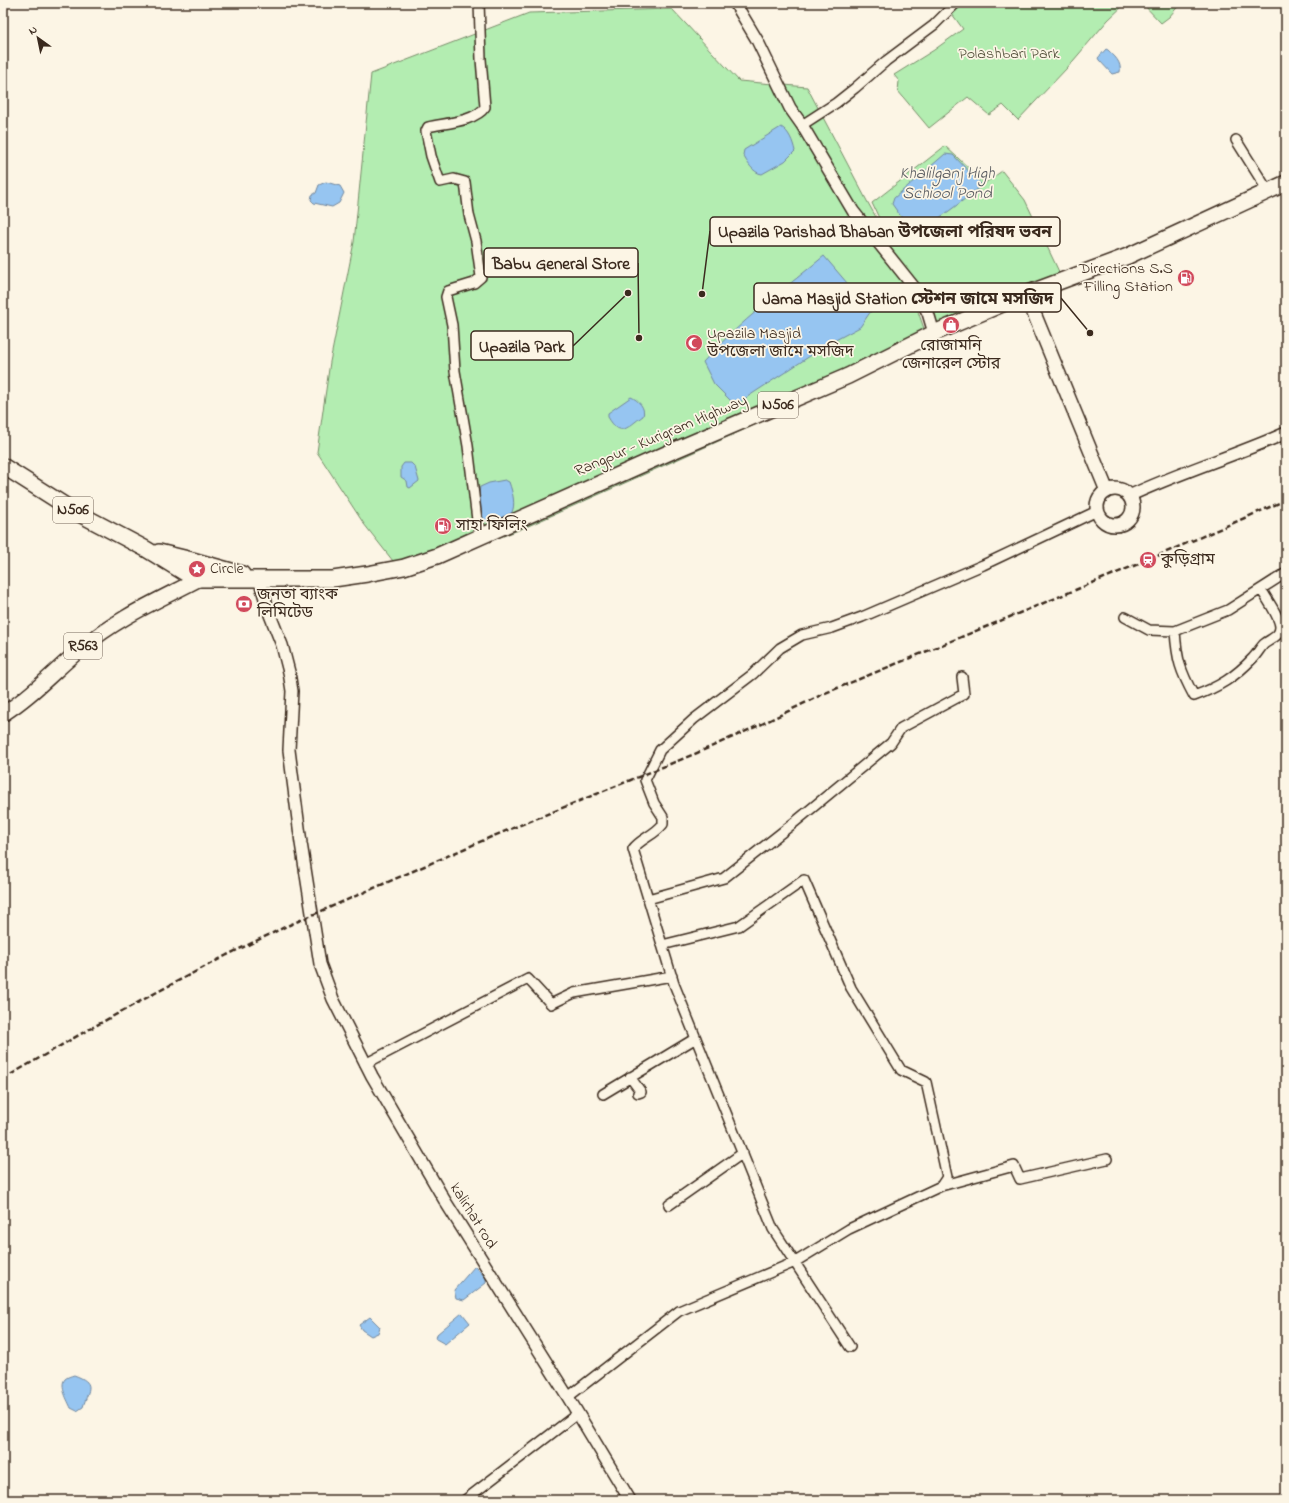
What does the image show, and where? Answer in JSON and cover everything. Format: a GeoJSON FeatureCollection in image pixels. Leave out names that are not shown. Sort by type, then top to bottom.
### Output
{"type":"FeatureCollection","features":[{"type":"Feature","properties":{"kind":"highway","name":"Rangpur - Kurigram Highway"},"geometry":{"type":"LineString","coordinates":[[259,579],[327,579],[367,574],[404,567],[437,556],[681,447],[848,376],[934,333],[1026,294],[1128,256],[1286,183]]}},
{"type":"Feature","properties":{"kind":"highway","name":"N506"},"geometry":{"type":"LineString","coordinates":[[3,466],[74,511],[146,549],[184,573],[199,579],[259,579]]}},
{"type":"Feature","properties":{"kind":"highway","name":"N506"},"geometry":{"type":"LineString","coordinates":[[146,549],[259,579]]}},
{"type":"Feature","properties":{"kind":"main road"},"geometry":{"type":"LineString","coordinates":[[1026,294],[1107,491]]}},
{"type":"Feature","properties":{"kind":"main road"},"geometry":{"type":"LineString","coordinates":[[1119,490],[1129,496],[1132,501],[1132,513],[1125,522],[1120,525],[1108,524],[1099,516],[1097,511],[1098,499],[1107,491],[1119,490]]}},
{"type":"Feature","properties":{"kind":"main road"},"geometry":{"type":"LineString","coordinates":[[173,592],[192,560]]}},
{"type":"Feature","properties":{"kind":"main road","name":"R563"},"geometry":{"type":"LineString","coordinates":[[3,714],[19,704],[81,648],[100,633],[124,618],[199,579],[210,565]]}},
{"type":"Feature","properties":{"kind":"street"},"geometry":{"type":"LineString","coordinates":[[479,3],[481,67],[485,107],[477,114],[465,119],[428,127],[426,131],[431,156],[440,182],[454,179],[465,182],[469,215],[476,241],[481,274],[481,277],[474,283],[448,291],[446,297],[452,325],[455,371],[468,446],[477,520],[483,535]]}},
{"type":"Feature","properties":{"kind":"street"},"geometry":{"type":"LineString","coordinates":[[735,3],[757,40],[790,108],[802,125],[853,211],[917,291],[928,313],[934,333]]}},
{"type":"Feature","properties":{"kind":"street"},"geometry":{"type":"LineString","coordinates":[[802,125],[840,99],[886,61],[934,25],[956,3]]}},
{"type":"Feature","properties":{"kind":"street"},"geometry":{"type":"LineString","coordinates":[[1236,140],[1268,191]]}},
{"type":"Feature","properties":{"kind":"street"},"geometry":{"type":"LineString","coordinates":[[1129,496],[1156,483],[1286,433]]}},
{"type":"Feature","properties":{"kind":"street"},"geometry":{"type":"LineString","coordinates":[[850,1347],[773,1229],[672,976],[633,849],[636,845],[659,829],[663,824],[663,818],[654,803],[645,780],[660,750],[694,719],[753,674],[780,648],[802,635],[832,628],[862,617],[983,565],[1097,511]]}},
{"type":"Feature","properties":{"kind":"street"},"geometry":{"type":"LineString","coordinates":[[1126,617],[1149,630],[1175,631],[1228,610],[1286,573]]}},
{"type":"Feature","properties":{"kind":"street","name":"kalirhat rod"},"geometry":{"type":"LineString","coordinates":[[259,579],[282,645],[289,672],[292,690],[289,750],[315,936],[320,964],[332,999],[365,1064],[445,1201],[568,1397],[630,1500]]}},
{"type":"Feature","properties":{"kind":"street"},"geometry":{"type":"LineString","coordinates":[[1175,631],[1177,657],[1183,675],[1194,696],[1210,690],[1235,675],[1255,657],[1264,644],[1278,635],[1281,628],[1280,622],[1261,589]]}},
{"type":"Feature","properties":{"kind":"street"},"geometry":{"type":"LineString","coordinates":[[648,899],[724,878],[891,743],[901,728],[964,694],[962,676]]}},
{"type":"Feature","properties":{"kind":"street"},"geometry":{"type":"LineString","coordinates":[[662,945],[739,926],[804,880],[855,995],[901,1070],[926,1082],[947,1177],[941,1186]]}},
{"type":"Feature","properties":{"kind":"street"},"geometry":{"type":"LineString","coordinates":[[365,1064],[528,979],[551,1004],[574,993],[672,976]]}},
{"type":"Feature","properties":{"kind":"street"},"geometry":{"type":"LineString","coordinates":[[603,1094],[696,1038]]}},
{"type":"Feature","properties":{"kind":"street"},"geometry":{"type":"LineString","coordinates":[[630,1077],[641,1092],[638,1093]]}},
{"type":"Feature","properties":{"kind":"street"},"geometry":{"type":"LineString","coordinates":[[669,1204],[743,1153]]}},
{"type":"Feature","properties":{"kind":"street"},"geometry":{"type":"LineString","coordinates":[[568,1397],[679,1311],[795,1262],[849,1229],[941,1186],[1014,1166],[1020,1180],[1107,1159]]}},
{"type":"Feature","properties":{"kind":"street"},"geometry":{"type":"LineString","coordinates":[[465,1500],[577,1414]]}},
{"type":"Feature","properties":{"kind":"green space","name":"Polashbari Park"},"geometry":{"type":"Polygon","coordinates":[[[944,3],[1126,3],[1108,20],[1067,68],[1018,120],[1003,105],[989,115],[968,97],[929,128],[898,91],[899,81],[894,75],[934,50],[963,29],[944,3]]]}},
{"type":"Feature","properties":{"kind":"green space"},"geometry":{"type":"Polygon","coordinates":[[[1142,3],[1181,3],[1169,17],[1161,23],[1142,3]]]}},
{"type":"Feature","properties":{"kind":"green space"},"geometry":{"type":"Polygon","coordinates":[[[672,9],[739,81],[807,87],[891,244],[872,203],[945,146],[985,183],[1002,171],[1025,200],[1062,278],[944,334],[904,271],[929,343],[851,382],[526,527],[404,575],[364,524],[317,452],[330,362],[354,242],[371,74],[529,13],[672,9]]]}},
{"type":"Feature","properties":{"kind":"water"},"geometry":{"type":"Polygon","coordinates":[[[1106,49],[1119,62],[1120,72],[1112,74],[1099,60],[1098,58],[1106,49]]]}},
{"type":"Feature","properties":{"kind":"water"},"geometry":{"type":"Polygon","coordinates":[[[781,127],[788,134],[795,151],[785,161],[762,174],[756,172],[746,161],[743,155],[744,150],[781,127]]]}},
{"type":"Feature","properties":{"kind":"water","name":"Khalilganj High Schiool Pond"},"geometry":{"type":"Polygon","coordinates":[[[945,154],[953,155],[981,184],[979,188],[955,207],[934,221],[925,226],[909,228],[892,204],[894,198],[945,154]]]}},
{"type":"Feature","properties":{"kind":"water"},"geometry":{"type":"Polygon","coordinates":[[[326,182],[340,186],[344,193],[339,203],[332,207],[314,203],[311,200],[312,195],[316,193],[319,185],[326,182]]]}},
{"type":"Feature","properties":{"kind":"water"},"geometry":{"type":"Polygon","coordinates":[[[824,256],[871,311],[860,327],[830,343],[735,405],[714,384],[703,362],[731,333],[824,256]]]}},
{"type":"Feature","properties":{"kind":"water"},"geometry":{"type":"Polygon","coordinates":[[[631,397],[641,405],[644,413],[643,416],[624,429],[617,428],[608,417],[608,413],[631,397]]]}},
{"type":"Feature","properties":{"kind":"water"},"geometry":{"type":"Polygon","coordinates":[[[404,463],[411,463],[415,467],[419,481],[410,488],[408,487],[407,481],[401,477],[401,467],[404,463]]]}},
{"type":"Feature","properties":{"kind":"water"},"geometry":{"type":"Polygon","coordinates":[[[505,480],[509,482],[512,491],[514,506],[512,512],[509,517],[503,520],[485,521],[480,505],[480,487],[489,483],[505,480]]]}},
{"type":"Feature","properties":{"kind":"water"},"geometry":{"type":"Polygon","coordinates":[[[475,1266],[486,1278],[486,1283],[464,1300],[456,1298],[454,1290],[475,1266]]]}},
{"type":"Feature","properties":{"kind":"water"},"geometry":{"type":"Polygon","coordinates":[[[462,1313],[470,1323],[445,1344],[436,1339],[437,1334],[462,1313]]]}},
{"type":"Feature","properties":{"kind":"water"},"geometry":{"type":"Polygon","coordinates":[[[370,1317],[380,1327],[378,1333],[371,1336],[362,1330],[359,1325],[370,1317]]]}},
{"type":"Feature","properties":{"kind":"water"},"geometry":{"type":"Polygon","coordinates":[[[74,1375],[86,1381],[89,1387],[83,1407],[77,1411],[71,1408],[63,1389],[63,1382],[65,1379],[74,1375]]]}},
{"type":"Feature","properties":{"kind":"railway"},"geometry":{"type":"LineString","coordinates":[[3,1079],[159,991],[227,955],[287,926],[491,837],[697,753],[762,724],[823,694],[1148,560],[1286,500]]}},
{"type":"Feature","properties":{"kind":"place","name":"Directions S.S Filling Station"},"geometry":{"type":"Point","coordinates":[1186,278]}},
{"type":"Feature","properties":{"kind":"place","name":"Upazila Park"},"geometry":{"type":"Point","coordinates":[628,293]}},
{"type":"Feature","properties":{"kind":"place","name":"Upazila Parishad Bhaban উপজেলা পরিষদ ভবন"},"geometry":{"type":"Point","coordinates":[702,294]}},
{"type":"Feature","properties":{"kind":"place","name":"রোজামনি জেনারেল স্টোর"},"geometry":{"type":"Point","coordinates":[951,325]}},
{"type":"Feature","properties":{"kind":"place","name":"Jama Masjid Station স্টেশন জামে মসজিদ"},"geometry":{"type":"Point","coordinates":[1090,333]}},
{"type":"Feature","properties":{"kind":"place","name":"Babu General Store"},"geometry":{"type":"Point","coordinates":[639,338]}},
{"type":"Feature","properties":{"kind":"place","name":"Upazila Masjid উপজেলা জামে মসজিদ"},"geometry":{"type":"Point","coordinates":[694,343]}},
{"type":"Feature","properties":{"kind":"place","name":"সাহা ফিলিং"},"geometry":{"type":"Point","coordinates":[443,526]}},
{"type":"Feature","properties":{"kind":"place","name":"কুড়িগ্রাম"},"geometry":{"type":"Point","coordinates":[1148,560]}},
{"type":"Feature","properties":{"kind":"place","name":"Circle"},"geometry":{"type":"Point","coordinates":[197,569]}},
{"type":"Feature","properties":{"kind":"place","name":"জনতা ব্যাংক লিমিটেড"},"geometry":{"type":"Point","coordinates":[244,604]}}]}
